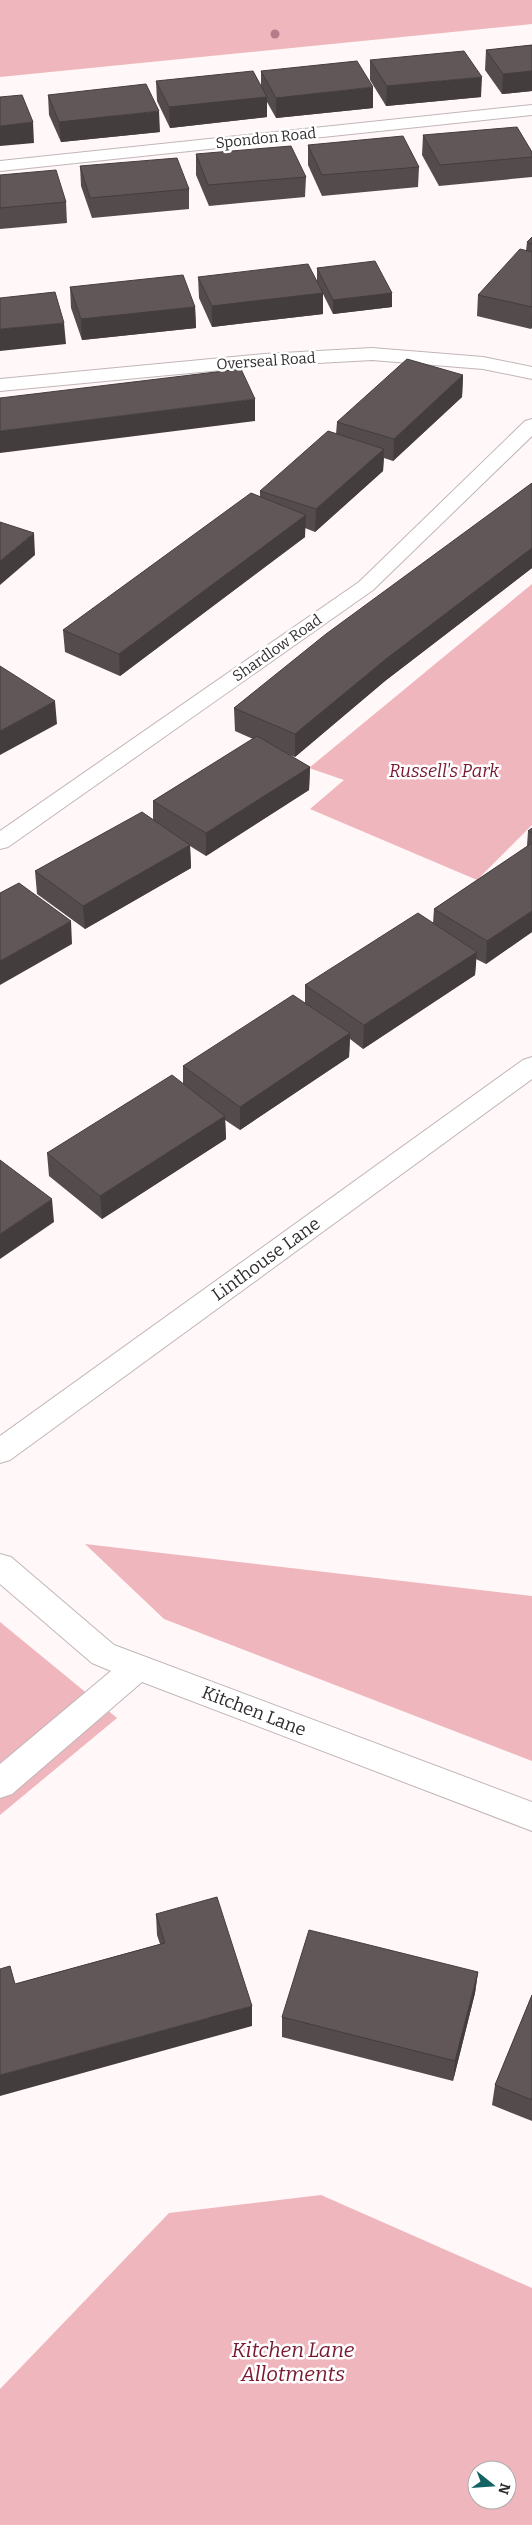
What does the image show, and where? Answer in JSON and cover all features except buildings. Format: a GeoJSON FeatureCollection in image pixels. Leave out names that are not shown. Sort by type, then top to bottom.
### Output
{"type":"FeatureCollection","features":[{"type":"Feature","properties":{"kind":"street","name":"Spondon Road"},"geometry":{"type":"LineString","coordinates":[[0,166],[532,110]]}},
{"type":"Feature","properties":{"kind":"street","name":"Overseal Road"},"geometry":{"type":"LineString","coordinates":[[0,385],[264,360],[372,354],[483,363],[532,373]]}},
{"type":"Feature","properties":{"kind":"street","name":"Shardlow Road"},"geometry":{"type":"LineString","coordinates":[[1,841],[366,586],[532,425]]}},
{"type":"Feature","properties":{"kind":"street","name":"Linthouse Lane"},"geometry":{"type":"LineString","coordinates":[[0,1452],[532,1066]]}},
{"type":"Feature","properties":{"kind":"street","name":"Kitchen Lane"},"geometry":{"type":"LineString","coordinates":[[0,1566],[103,1654],[532,1817]]}},
{"type":"Feature","properties":{"kind":"street"},"geometry":{"type":"LineString","coordinates":[[0,1784],[138,1667]]}},
{"type":"Feature","properties":{"kind":"green space"},"geometry":{"type":"Polygon","coordinates":[[[0,0],[532,0],[532,24],[0,77],[0,0]]]}},
{"type":"Feature","properties":{"kind":"green space","name":"Russell's Park"},"geometry":{"type":"Polygon","coordinates":[[[532,584],[532,825],[477,880],[310,809],[344,780],[309,768],[532,584]]]}},
{"type":"Feature","properties":{"kind":"green space"},"geometry":{"type":"Polygon","coordinates":[[[85,1544],[532,1596],[532,1761],[164,1619],[85,1544]]]}},
{"type":"Feature","properties":{"kind":"green space"},"geometry":{"type":"Polygon","coordinates":[[[0,1622],[117,1718],[0,1815],[0,1622]]]}},
{"type":"Feature","properties":{"kind":"green space","name":"Kitchen Lane Allotments"},"geometry":{"type":"Polygon","coordinates":[[[321,2195],[532,2288],[532,2525],[0,2525],[0,2389],[169,2213],[321,2195]]]}}]}
